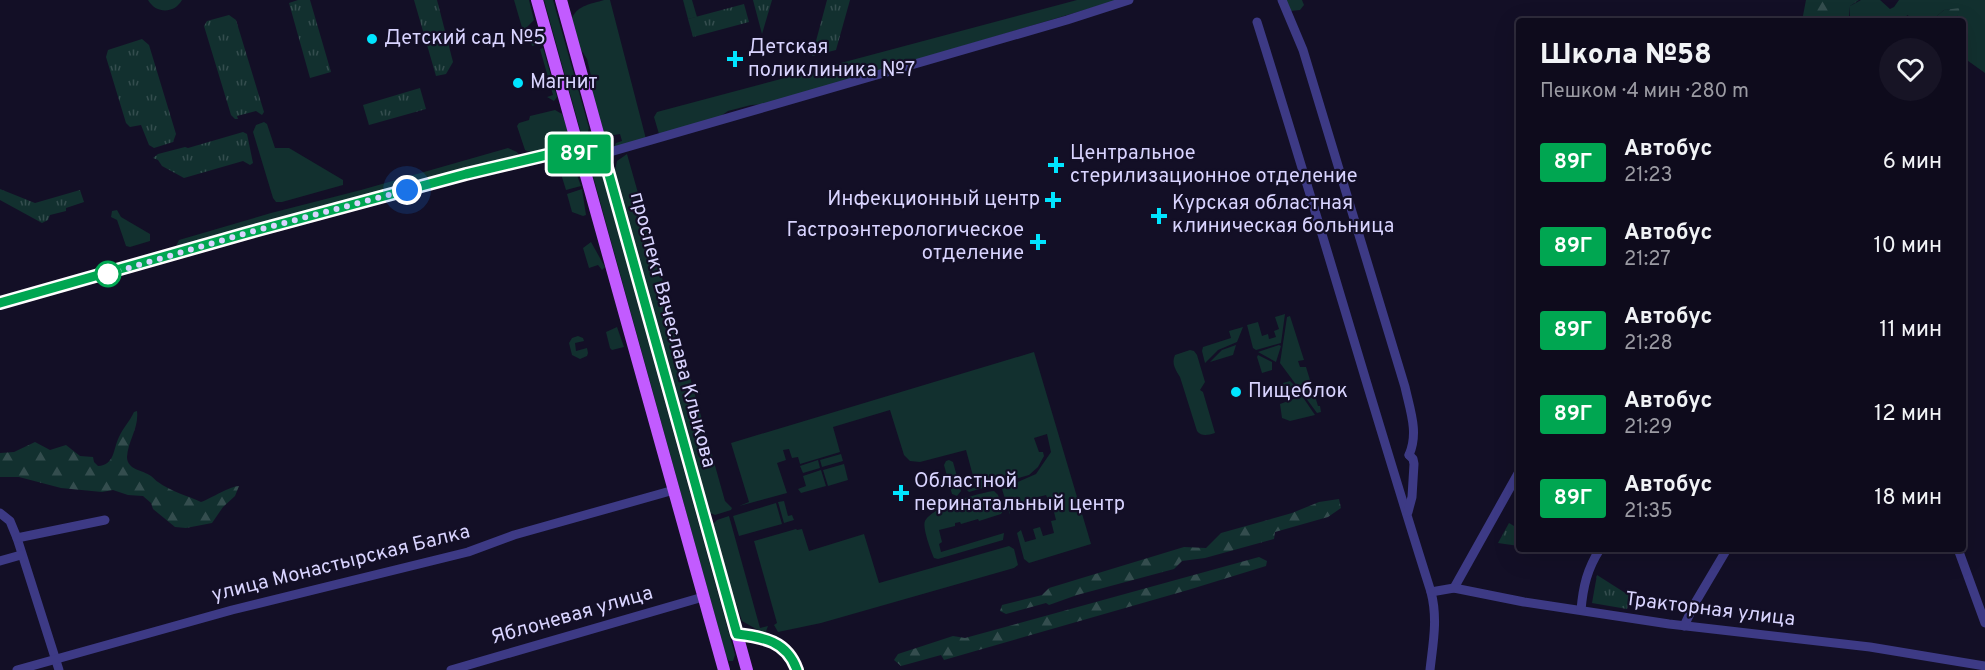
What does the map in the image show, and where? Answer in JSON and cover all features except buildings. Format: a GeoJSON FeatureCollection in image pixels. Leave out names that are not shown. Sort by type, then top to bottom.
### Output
{"type":"FeatureCollection","features":[{"type":"Feature","properties":{"kind":"main road","name":"проспект Вячеслава Клыкова"},"geometry":{"type":"LineString","coordinates":[[537,0],[722,664]]}},
{"type":"Feature","properties":{"kind":"main road","name":"проспект Вячеслава Клыкова"},"geometry":{"type":"LineString","coordinates":[[561,0],[747,670]]}},
{"type":"Feature","properties":{"kind":"main road"},"geometry":{"type":"LineString","coordinates":[[576,138],[582,145],[591,145],[597,138],[597,133]]}},
{"type":"Feature","properties":{"kind":"main road"},"geometry":{"type":"LineString","coordinates":[[587,178],[589,169],[594,164],[602,165],[608,172]]}},
{"type":"Feature","properties":{"kind":"main road"},"geometry":{"type":"LineString","coordinates":[[737,634],[765,638],[784,648],[797,670]]}},
{"type":"Feature","properties":{"kind":"main road"},"geometry":{"type":"LineString","coordinates":[[722,664],[733,666],[739,662],[741,651]]}},
{"type":"Feature","properties":{"kind":"street"},"geometry":{"type":"LineString","coordinates":[[0,303],[466,174],[555,153],[603,153],[666,137],[1129,0]]}},
{"type":"Feature","properties":{"kind":"street"},"geometry":{"type":"LineString","coordinates":[[1282,0],[1303,50],[1405,387],[1414,434],[1414,444],[1409,455]]}},
{"type":"Feature","properties":{"kind":"street"},"geometry":{"type":"LineString","coordinates":[[1257,22],[1431,592],[1436,622],[1430,670]]}},
{"type":"Feature","properties":{"kind":"street"},"geometry":{"type":"LineString","coordinates":[[1393,466],[1401,456],[1409,455]]}},
{"type":"Feature","properties":{"kind":"street"},"geometry":{"type":"LineString","coordinates":[[1407,514],[1412,497],[1414,464],[1409,455]]}},
{"type":"Feature","properties":{"kind":"street"},"geometry":{"type":"LineString","coordinates":[[1454,588],[1516,477]]}},
{"type":"Feature","properties":{"kind":"street","name":"улица Монастырская Балка"},"geometry":{"type":"LineString","coordinates":[[17,670],[232,610],[468,552],[514,535],[674,490]]}},
{"type":"Feature","properties":{"kind":"street"},"geometry":{"type":"LineString","coordinates":[[0,513],[10,521],[59,670]]}},
{"type":"Feature","properties":{"kind":"street"},"geometry":{"type":"LineString","coordinates":[[16,538],[105,519]]}},
{"type":"Feature","properties":{"kind":"street"},"geometry":{"type":"LineString","coordinates":[[1581,610],[1584,582],[1590,565],[1598,552]]}},
{"type":"Feature","properties":{"kind":"street"},"geometry":{"type":"LineString","coordinates":[[1684,626],[1725,552]]}},
{"type":"Feature","properties":{"kind":"street"},"geometry":{"type":"LineString","coordinates":[[1959,552],[1985,623]]}},
{"type":"Feature","properties":{"kind":"street"},"geometry":{"type":"LineString","coordinates":[[0,561],[21,555]]}},
{"type":"Feature","properties":{"kind":"street","name":"Тракторная улица"},"geometry":{"type":"LineString","coordinates":[[1431,592],[1454,588],[1524,602],[1684,626],[1870,647],[1985,666]]}},
{"type":"Feature","properties":{"kind":"street","name":"Яблоневая улица"},"geometry":{"type":"LineString","coordinates":[[451,670],[704,597]]}},
{"type":"Feature","properties":{"kind":"green space"},"geometry":{"type":"Polygon","coordinates":[[[148,0],[182,0],[179,5],[170,10],[160,10],[151,5],[148,0]]]}},
{"type":"Feature","properties":{"kind":"green space"},"geometry":{"type":"Polygon","coordinates":[[[310,0],[331,72],[310,78],[289,3],[310,0]]]}},
{"type":"Feature","properties":{"kind":"green space"},"geometry":{"type":"Polygon","coordinates":[[[414,0],[437,0],[453,62],[446,74],[436,76],[414,0]]]}},
{"type":"Feature","properties":{"kind":"green space"},"geometry":{"type":"Polygon","coordinates":[[[514,0],[529,0],[534,20],[523,31],[514,0]]]}},
{"type":"Feature","properties":{"kind":"green space"},"geometry":{"type":"Polygon","coordinates":[[[544,0],[553,0],[589,128],[587,135],[581,133],[544,0]]]}},
{"type":"Feature","properties":{"kind":"green space"},"geometry":{"type":"Polygon","coordinates":[[[610,0],[646,139],[614,147],[616,143],[622,141],[620,134],[609,136],[601,127],[587,59],[578,45],[572,18],[581,8],[610,0]]]}},
{"type":"Feature","properties":{"kind":"green space"},"geometry":{"type":"Polygon","coordinates":[[[683,0],[692,0],[697,17],[688,19],[683,0]]]}},
{"type":"Feature","properties":{"kind":"green space"},"geometry":{"type":"Polygon","coordinates":[[[753,0],[772,0],[762,34],[753,0]]]}},
{"type":"Feature","properties":{"kind":"green space"},"geometry":{"type":"Polygon","coordinates":[[[827,0],[850,0],[836,50],[812,56],[827,0]]]}},
{"type":"Feature","properties":{"kind":"green space"},"geometry":{"type":"Polygon","coordinates":[[[1077,0],[1118,0],[767,104],[751,105],[728,111],[715,120],[659,134],[654,117],[657,112],[1077,0]]]}},
{"type":"Feature","properties":{"kind":"green space"},"geometry":{"type":"Polygon","coordinates":[[[1286,0],[1302,0],[1304,5],[1300,10],[1291,11],[1286,0]]]}},
{"type":"Feature","properties":{"kind":"green space"},"geometry":{"type":"Polygon","coordinates":[[[1806,0],[1859,0],[1850,6],[1847,18],[1803,18],[1806,0]]]}},
{"type":"Feature","properties":{"kind":"green space"},"geometry":{"type":"Polygon","coordinates":[[[1861,0],[1880,0],[1890,9],[1899,0],[1985,0],[1985,73],[1966,59],[1966,18],[1957,18],[1959,9],[1944,10],[1935,18],[1912,18],[1907,15],[1906,18],[1850,18],[1850,6],[1861,0]]]}},
{"type":"Feature","properties":{"kind":"green space"},"geometry":{"type":"Polygon","coordinates":[[[744,4],[749,22],[693,37],[688,19],[744,4]]]}},
{"type":"Feature","properties":{"kind":"green space"},"geometry":{"type":"Polygon","coordinates":[[[1960,8],[1957,18],[1935,18],[1944,10],[1960,8]]]}},
{"type":"Feature","properties":{"kind":"green space"},"geometry":{"type":"Polygon","coordinates":[[[229,15],[236,20],[264,112],[262,115],[256,111],[237,116],[238,119],[235,119],[231,115],[204,26],[207,21],[229,15]]]}},
{"type":"Feature","properties":{"kind":"green space"},"geometry":{"type":"Polygon","coordinates":[[[537,28],[542,43],[532,46],[529,35],[533,29],[537,28]]]}},
{"type":"Feature","properties":{"kind":"green space"},"geometry":{"type":"Polygon","coordinates":[[[142,39],[149,45],[176,134],[173,142],[154,148],[149,145],[141,125],[130,127],[126,123],[106,57],[108,50],[142,39]]]}},
{"type":"Feature","properties":{"kind":"green space"},"geometry":{"type":"Polygon","coordinates":[[[543,48],[557,97],[554,101],[547,97],[553,95],[540,49],[543,48]]]}},
{"type":"Feature","properties":{"kind":"green space"},"geometry":{"type":"Polygon","coordinates":[[[420,88],[426,109],[369,125],[363,105],[420,88]]]}},
{"type":"Feature","properties":{"kind":"green space"},"geometry":{"type":"Polygon","coordinates":[[[555,110],[562,114],[566,125],[568,138],[566,142],[549,150],[529,152],[525,150],[517,126],[519,123],[529,120],[530,116],[555,110]]]}},
{"type":"Feature","properties":{"kind":"green space"},"geometry":{"type":"Polygon","coordinates":[[[264,122],[267,124],[275,148],[289,148],[343,180],[343,185],[276,202],[253,132],[256,125],[264,122]]]}},
{"type":"Feature","properties":{"kind":"green space"},"geometry":{"type":"Polygon","coordinates":[[[243,132],[247,134],[253,163],[250,165],[243,161],[184,178],[162,166],[158,160],[153,158],[158,154],[243,132]]]}},
{"type":"Feature","properties":{"kind":"green space"},"geometry":{"type":"Polygon","coordinates":[[[508,148],[517,152],[520,157],[177,249],[176,246],[179,240],[508,148]]]}},
{"type":"Feature","properties":{"kind":"green space"},"geometry":{"type":"Polygon","coordinates":[[[627,154],[725,501],[732,508],[715,515],[708,512],[614,174],[617,161],[627,154]]]}},
{"type":"Feature","properties":{"kind":"green space"},"geometry":{"type":"Polygon","coordinates":[[[598,170],[602,175],[735,655],[733,661],[729,661],[726,656],[593,176],[598,170]]]}},
{"type":"Feature","properties":{"kind":"green space"},"geometry":{"type":"Polygon","coordinates":[[[566,171],[577,175],[581,186],[566,190],[561,174],[566,171]]]}},
{"type":"Feature","properties":{"kind":"green space"},"geometry":{"type":"Polygon","coordinates":[[[0,189],[35,203],[80,190],[84,202],[66,208],[66,211],[50,215],[48,220],[42,223],[0,200],[0,189]]]}},
{"type":"Feature","properties":{"kind":"green space"},"geometry":{"type":"Polygon","coordinates":[[[582,189],[586,215],[583,216],[572,212],[567,194],[582,189]]]}},
{"type":"Feature","properties":{"kind":"green space"},"geometry":{"type":"Polygon","coordinates":[[[117,210],[121,217],[150,234],[150,241],[126,246],[117,220],[111,217],[112,211],[117,210]]]}},
{"type":"Feature","properties":{"kind":"green space"},"geometry":{"type":"Polygon","coordinates":[[[591,242],[605,267],[602,270],[598,265],[589,268],[583,248],[591,242]]]}},
{"type":"Feature","properties":{"kind":"green space"},"geometry":{"type":"Polygon","coordinates":[[[1285,314],[1281,343],[1256,350],[1253,348],[1247,325],[1258,322],[1262,336],[1268,334],[1269,339],[1276,337],[1274,331],[1279,329],[1275,317],[1285,314]]]}},
{"type":"Feature","properties":{"kind":"green space"},"geometry":{"type":"Polygon","coordinates":[[[1290,316],[1304,360],[1298,361],[1300,367],[1306,367],[1321,412],[1317,413],[1280,363],[1287,317],[1290,316]]]}},
{"type":"Feature","properties":{"kind":"green space"},"geometry":{"type":"Polygon","coordinates":[[[617,327],[624,347],[612,350],[606,332],[617,327]]]}},
{"type":"Feature","properties":{"kind":"green space"},"geometry":{"type":"Polygon","coordinates":[[[1243,327],[1237,342],[1218,350],[1205,363],[1203,347],[1231,338],[1229,331],[1243,327]]]}},
{"type":"Feature","properties":{"kind":"green space"},"geometry":{"type":"Polygon","coordinates":[[[578,336],[584,341],[575,343],[576,351],[587,348],[588,353],[580,359],[572,355],[569,343],[572,338],[578,336]]]}},
{"type":"Feature","properties":{"kind":"green space"},"geometry":{"type":"Polygon","coordinates":[[[1236,345],[1233,355],[1210,362],[1222,350],[1236,345]]]}},
{"type":"Feature","properties":{"kind":"green space"},"geometry":{"type":"Polygon","coordinates":[[[1281,346],[1276,362],[1258,352],[1281,346]]]}},
{"type":"Feature","properties":{"kind":"green space"},"geometry":{"type":"Polygon","coordinates":[[[1190,350],[1197,355],[1205,382],[1200,390],[1203,392],[1215,433],[1203,435],[1197,431],[1174,364],[1175,355],[1190,350]]]}},
{"type":"Feature","properties":{"kind":"green space"},"geometry":{"type":"Polygon","coordinates":[[[1034,352],[1091,544],[1029,563],[1024,559],[1017,533],[1021,530],[1025,542],[1036,539],[1033,529],[1040,527],[1043,536],[1054,533],[1051,521],[1056,520],[1053,508],[1048,509],[1046,503],[1049,502],[1046,495],[1035,498],[1037,508],[1027,511],[1024,502],[1009,506],[1010,515],[1002,489],[1036,474],[1051,452],[1047,434],[1034,438],[1039,452],[1043,452],[1044,456],[1038,467],[1029,475],[969,492],[967,490],[976,487],[966,450],[920,462],[910,461],[904,455],[890,410],[833,427],[840,452],[800,464],[798,457],[792,458],[789,449],[783,450],[786,460],[777,463],[787,493],[739,506],[749,502],[731,443],[1034,352]]]}},
{"type":"Feature","properties":{"kind":"green space"},"geometry":{"type":"Polygon","coordinates":[[[1258,355],[1272,362],[1272,370],[1262,373],[1258,355]]]}},
{"type":"Feature","properties":{"kind":"green space"},"geometry":{"type":"Polygon","coordinates":[[[1290,381],[1296,387],[1294,395],[1287,398],[1283,383],[1290,381]]]}},
{"type":"Feature","properties":{"kind":"green space"},"geometry":{"type":"Polygon","coordinates":[[[1302,396],[1315,415],[1290,421],[1282,418],[1280,404],[1302,396]]]}},
{"type":"Feature","properties":{"kind":"green space"},"geometry":{"type":"Polygon","coordinates":[[[137,411],[127,457],[132,467],[148,474],[168,488],[201,502],[239,486],[235,496],[223,507],[212,523],[186,528],[175,527],[153,509],[151,503],[143,496],[128,495],[113,490],[102,492],[61,488],[19,477],[0,477],[0,453],[14,452],[35,442],[50,450],[66,445],[80,456],[93,457],[98,466],[104,465],[111,460],[121,434],[134,412],[137,411]]]}},
{"type":"Feature","properties":{"kind":"green space"},"geometry":{"type":"Polygon","coordinates":[[[841,454],[843,461],[822,467],[820,460],[841,454]]]}},
{"type":"Feature","properties":{"kind":"green space"},"geometry":{"type":"Polygon","coordinates":[[[818,460],[820,468],[803,473],[800,466],[818,460]]]}},
{"type":"Feature","properties":{"kind":"green space"},"geometry":{"type":"Polygon","coordinates":[[[949,460],[953,462],[961,491],[957,496],[952,494],[944,465],[949,460]]]}},
{"type":"Feature","properties":{"kind":"green space"},"geometry":{"type":"Polygon","coordinates":[[[844,464],[848,480],[828,486],[823,470],[844,464]]]}},
{"type":"Feature","properties":{"kind":"green space"},"geometry":{"type":"Polygon","coordinates":[[[821,470],[826,486],[801,493],[798,489],[806,486],[803,476],[821,470]]]}},
{"type":"Feature","properties":{"kind":"green space"},"geometry":{"type":"Polygon","coordinates":[[[994,491],[998,495],[1003,511],[1001,514],[979,521],[978,519],[961,524],[960,522],[955,523],[955,526],[939,530],[942,542],[939,544],[941,552],[1004,533],[1003,540],[938,559],[934,558],[924,524],[930,515],[956,501],[994,491]]]}},
{"type":"Feature","properties":{"kind":"green space"},"geometry":{"type":"Polygon","coordinates":[[[1339,499],[1341,508],[1328,517],[1275,532],[1274,539],[1205,558],[1182,561],[1174,569],[1077,595],[1049,605],[1046,603],[1006,614],[1000,611],[1002,605],[1042,595],[1049,588],[1184,547],[1206,548],[1221,533],[1292,513],[1319,502],[1339,499]]]}},
{"type":"Feature","properties":{"kind":"green space"},"geometry":{"type":"Polygon","coordinates":[[[784,501],[788,516],[792,515],[794,520],[784,523],[778,502],[784,501]]]}},
{"type":"Feature","properties":{"kind":"green space"},"geometry":{"type":"Polygon","coordinates":[[[776,503],[782,524],[739,536],[733,516],[776,503]]]}},
{"type":"Feature","properties":{"kind":"green space"},"geometry":{"type":"Polygon","coordinates":[[[729,516],[760,628],[768,626],[765,634],[742,621],[721,558],[712,525],[717,520],[729,516]]]}},
{"type":"Feature","properties":{"kind":"green space"},"geometry":{"type":"Polygon","coordinates":[[[1509,523],[1516,527],[1516,546],[1498,543],[1509,523]]]}},
{"type":"Feature","properties":{"kind":"green space"},"geometry":{"type":"Polygon","coordinates":[[[802,529],[809,551],[864,534],[879,583],[1009,546],[1014,549],[1018,565],[821,623],[778,632],[774,625],[777,623],[754,541],[802,529]]]}},
{"type":"Feature","properties":{"kind":"green space"},"geometry":{"type":"Polygon","coordinates":[[[1259,557],[1267,561],[1266,566],[944,660],[941,655],[901,666],[894,660],[898,654],[953,636],[965,638],[1259,557]]]}},
{"type":"Feature","properties":{"kind":"green space"},"geometry":{"type":"Polygon","coordinates":[[[1597,575],[1630,596],[1627,609],[1592,603],[1597,575]]]}},
{"type":"Feature","properties":{"kind":"bus line","name":"89Г"},"geometry":{"type":"LineString","coordinates":[[0,303],[466,174],[555,153],[603,153],[737,634],[765,638],[784,648],[797,670]]}},
{"type":"Feature","properties":{"kind":"place","name":"Детский сад №5"},"geometry":{"type":"Point","coordinates":[372,39]}},
{"type":"Feature","properties":{"kind":"place","name":"Детская поликлиника №7"},"geometry":{"type":"Point","coordinates":[735,59]}},
{"type":"Feature","properties":{"kind":"place","name":"Магнит"},"geometry":{"type":"Point","coordinates":[518,83]}},
{"type":"Feature","properties":{"kind":"place","name":"Центральное стерилизационное отделение"},"geometry":{"type":"Point","coordinates":[1056,165]}},
{"type":"Feature","properties":{"kind":"place","name":"Инфекционный центр"},"geometry":{"type":"Point","coordinates":[1053,200]}},
{"type":"Feature","properties":{"kind":"place","name":"Курская областная клиническая больница"},"geometry":{"type":"Point","coordinates":[1159,216]}},
{"type":"Feature","properties":{"kind":"place","name":"Гастроэнтерологическое отделение"},"geometry":{"type":"Point","coordinates":[1038,242]}},
{"type":"Feature","properties":{"kind":"place","name":"Пищеблок"},"geometry":{"type":"Point","coordinates":[1236,392]}},
{"type":"Feature","properties":{"kind":"place","name":"Областной перинатальный центр"},"geometry":{"type":"Point","coordinates":[901,493]}},
{"type":"Feature","properties":{"kind":"route"},"geometry":{"type":"LineString","coordinates":[[108,274],[247,233],[407,190]]}}]}
